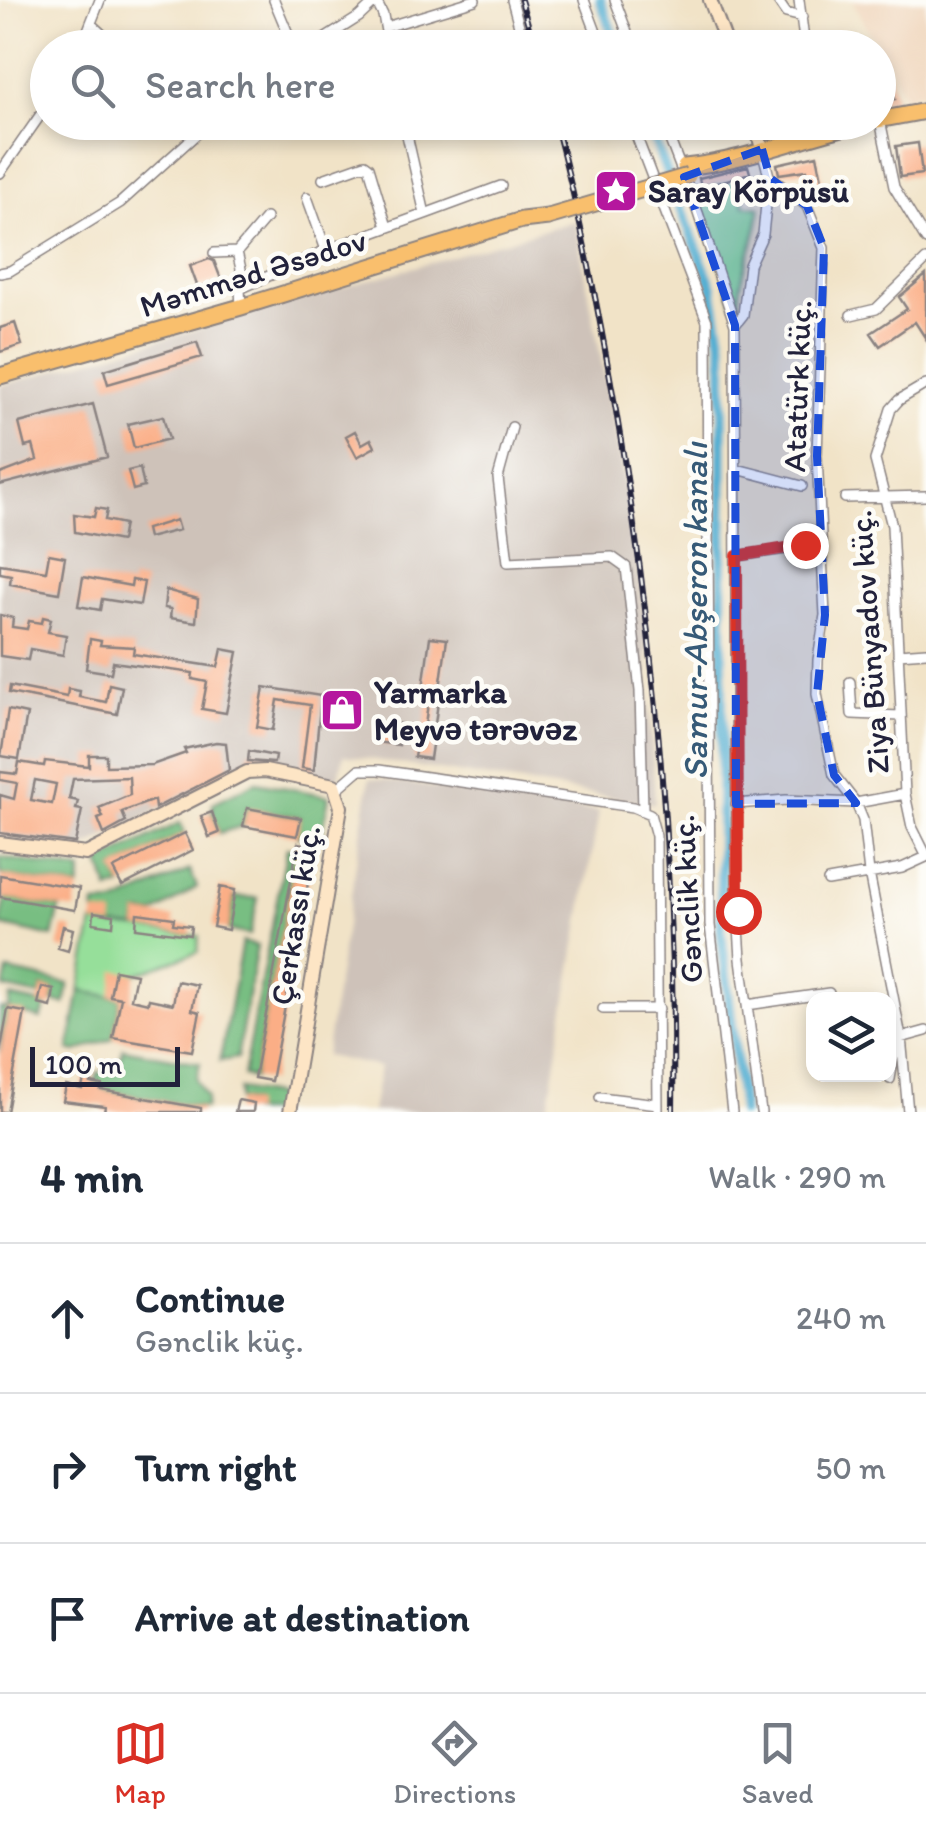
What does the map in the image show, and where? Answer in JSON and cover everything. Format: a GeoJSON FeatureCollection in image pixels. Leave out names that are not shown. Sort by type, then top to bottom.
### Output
{"type":"FeatureCollection","features":[{"type":"Feature","properties":{"kind":"main road"},"geometry":{"type":"LineString","coordinates":[[896,117],[926,111]]}},
{"type":"Feature","properties":{"kind":"main road"},"geometry":{"type":"LineString","coordinates":[[762,149],[784,140]]}},
{"type":"Feature","properties":{"kind":"main road","name":"Məmməd Əsədov"},"geometry":{"type":"LineString","coordinates":[[0,376],[762,149]]}},
{"type":"Feature","properties":{"kind":"street"},"geometry":{"type":"LineString","coordinates":[[88,30],[100,0]]}},
{"type":"Feature","properties":{"kind":"street"},"geometry":{"type":"LineString","coordinates":[[274,0],[286,30]]}},
{"type":"Feature","properties":{"kind":"street"},"geometry":{"type":"LineString","coordinates":[[338,30],[376,1],[386,28],[475,0]]}},
{"type":"Feature","properties":{"kind":"street"},"geometry":{"type":"LineString","coordinates":[[512,0],[520,30]]}},
{"type":"Feature","properties":{"kind":"street"},"geometry":{"type":"LineString","coordinates":[[584,0],[595,30]]}},
{"type":"Feature","properties":{"kind":"street"},"geometry":{"type":"LineString","coordinates":[[615,0],[627,30]]}},
{"type":"Feature","properties":{"kind":"street"},"geometry":{"type":"LineString","coordinates":[[710,0],[721,30]]}},
{"type":"Feature","properties":{"kind":"street"},"geometry":{"type":"LineString","coordinates":[[777,0],[786,13],[802,17]]}},
{"type":"Feature","properties":{"kind":"street"},"geometry":{"type":"LineString","coordinates":[[800,0],[803,30]]}},
{"type":"Feature","properties":{"kind":"street"},"geometry":{"type":"LineString","coordinates":[[91,24],[98,30]]}},
{"type":"Feature","properties":{"kind":"street"},"geometry":{"type":"LineString","coordinates":[[0,173],[30,130]]}},
{"type":"Feature","properties":{"kind":"street"},"geometry":{"type":"LineString","coordinates":[[0,273],[10,271],[120,203],[190,140]]}},
{"type":"Feature","properties":{"kind":"street"},"geometry":{"type":"LineString","coordinates":[[408,140],[426,214]]}},
{"type":"Feature","properties":{"kind":"street","name":"Gənclik küç."},"geometry":{"type":"LineString","coordinates":[[638,140],[707,321],[710,925],[732,1112]]}},
{"type":"Feature","properties":{"kind":"street"},"geometry":{"type":"LineString","coordinates":[[669,140],[735,325]]}},
{"type":"Feature","properties":{"kind":"street"},"geometry":{"type":"LineString","coordinates":[[760,140],[770,176]]}},
{"type":"Feature","properties":{"kind":"street"},"geometry":{"type":"LineString","coordinates":[[880,140],[903,205],[926,240]]}},
{"type":"Feature","properties":{"kind":"street"},"geometry":{"type":"LineString","coordinates":[[323,179],[365,164],[369,167],[387,227]]}},
{"type":"Feature","properties":{"kind":"street","name":"Gənclik küç."},"geometry":{"type":"LineString","coordinates":[[761,1112],[738,911],[735,325],[743,315],[745,278],[763,234],[770,176]]}},
{"type":"Feature","properties":{"kind":"street","name":"Atatürk küç."},"geometry":{"type":"LineString","coordinates":[[770,176],[807,206],[824,248],[817,456],[825,615],[818,660],[818,704],[834,775],[864,820],[869,873],[900,1037],[908,1112]]}},
{"type":"Feature","properties":{"kind":"street"},"geometry":{"type":"LineString","coordinates":[[240,289],[326,250],[500,186]]}},
{"type":"Feature","properties":{"kind":"street"},"geometry":{"type":"LineString","coordinates":[[307,197],[326,250]]}},
{"type":"Feature","properties":{"kind":"street"},"geometry":{"type":"LineString","coordinates":[[214,254],[237,252],[266,218]]}},
{"type":"Feature","properties":{"kind":"street"},"geometry":{"type":"LineString","coordinates":[[237,252],[242,307]]}},
{"type":"Feature","properties":{"kind":"street"},"geometry":{"type":"LineString","coordinates":[[851,316],[876,309],[926,260]]}},
{"type":"Feature","properties":{"kind":"street","name":"Ziya Bünyadov küç."},"geometry":{"type":"LineString","coordinates":[[926,384],[894,404],[875,460],[892,526],[905,794],[912,827],[926,856]]}},
{"type":"Feature","properties":{"kind":"street"},"geometry":{"type":"LineString","coordinates":[[512,427],[498,478],[508,562],[612,556],[626,568],[640,691],[642,809]]}},
{"type":"Feature","properties":{"kind":"street"},"geometry":{"type":"LineString","coordinates":[[737,469],[802,486]]}},
{"type":"Feature","properties":{"kind":"street"},"geometry":{"type":"LineString","coordinates":[[845,498],[926,496]]}},
{"type":"Feature","properties":{"kind":"street"},"geometry":{"type":"LineString","coordinates":[[737,556],[822,544]]}},
{"type":"Feature","properties":{"kind":"street"},"geometry":{"type":"LineString","coordinates":[[898,654],[926,652]]}},
{"type":"Feature","properties":{"kind":"street"},"geometry":{"type":"LineString","coordinates":[[850,682],[850,710],[855,715],[900,716]]}},
{"type":"Feature","properties":{"kind":"street"},"geometry":{"type":"LineString","coordinates":[[337,789],[359,770],[378,770],[642,809],[650,814],[656,836],[658,1108],[600,1097]]}},
{"type":"Feature","properties":{"kind":"street","name":"Çerkassı küç."},"geometry":{"type":"LineString","coordinates":[[0,843],[86,854],[247,772],[265,771],[326,781],[337,789],[341,806],[290,1112]]}},
{"type":"Feature","properties":{"kind":"street"},"geometry":{"type":"LineString","coordinates":[[736,804],[786,800],[856,803],[905,794]]}},
{"type":"Feature","properties":{"kind":"street"},"geometry":{"type":"LineString","coordinates":[[828,881],[902,868],[926,856]]}},
{"type":"Feature","properties":{"kind":"street"},"geometry":{"type":"LineString","coordinates":[[746,1005],[806,996]]}},
{"type":"Feature","properties":{"kind":"street"},"geometry":{"type":"LineString","coordinates":[[603,1008],[658,1009]]}},
{"type":"Feature","properties":{"kind":"street"},"geometry":{"type":"LineString","coordinates":[[896,1042],[900,1037],[926,1031]]}},
{"type":"Feature","properties":{"kind":"highlighted area"},"geometry":{"type":"Polygon","coordinates":[[[762,149],[770,178],[807,206],[824,248],[817,456],[825,615],[817,694],[834,775],[856,803],[736,804],[735,325],[684,177],[762,149]]]}},
{"type":"Feature","properties":{"kind":"shaded area"},"geometry":{"type":"Polygon","coordinates":[[[852,0],[926,0],[926,91],[904,96],[896,81],[896,30],[868,30],[852,0]]]}},
{"type":"Feature","properties":{"kind":"shaded area"},"geometry":{"type":"Polygon","coordinates":[[[575,221],[627,496],[645,627],[655,804],[344,755],[338,779],[246,766],[81,849],[0,837],[0,386],[575,221]]]}},
{"type":"Feature","properties":{"kind":"shaded area"},"geometry":{"type":"Polygon","coordinates":[[[370,778],[599,812],[547,1112],[372,1112],[380,1067],[325,1056],[370,778]]]}},
{"type":"Feature","properties":{"kind":"green space"},"geometry":{"type":"Polygon","coordinates":[[[743,179],[744,205],[760,207],[739,303],[733,304],[695,191],[743,179]]]}},
{"type":"Feature","properties":{"kind":"green space"},"geometry":{"type":"Polygon","coordinates":[[[256,782],[329,796],[321,841],[297,836],[300,817],[247,808],[243,826],[219,833],[213,803],[256,782]]]}},
{"type":"Feature","properties":{"kind":"green space"},"geometry":{"type":"Polygon","coordinates":[[[180,823],[185,833],[114,869],[122,886],[109,890],[100,862],[180,823]]]}},
{"type":"Feature","properties":{"kind":"green space"},"geometry":{"type":"Polygon","coordinates":[[[287,848],[297,850],[254,1078],[243,1076],[287,848]]]}},
{"type":"Feature","properties":{"kind":"green space"},"geometry":{"type":"Polygon","coordinates":[[[0,857],[82,871],[79,888],[0,875],[0,857]]]}},
{"type":"Feature","properties":{"kind":"green space"},"geometry":{"type":"Polygon","coordinates":[[[190,870],[197,887],[153,915],[138,913],[136,928],[113,926],[94,912],[95,905],[115,904],[190,870]]]}},
{"type":"Feature","properties":{"kind":"green space"},"geometry":{"type":"Polygon","coordinates":[[[234,897],[258,898],[250,935],[228,930],[234,897]]]}},
{"type":"Feature","properties":{"kind":"green space"},"geometry":{"type":"Polygon","coordinates":[[[6,898],[60,907],[53,937],[0,925],[6,898]]]}},
{"type":"Feature","properties":{"kind":"green space"},"geometry":{"type":"Polygon","coordinates":[[[93,923],[199,936],[198,952],[136,974],[110,996],[80,991],[93,923]]]}},
{"type":"Feature","properties":{"kind":"green space"},"geometry":{"type":"Polygon","coordinates":[[[242,942],[257,946],[237,1058],[220,1061],[242,942]]]}},
{"type":"Feature","properties":{"kind":"green space"},"geometry":{"type":"Polygon","coordinates":[[[8,971],[69,984],[65,1004],[52,1001],[54,990],[42,987],[40,996],[4,988],[8,971]]]}},
{"type":"Feature","properties":{"kind":"green space"},"geometry":{"type":"Polygon","coordinates":[[[80,991],[121,998],[113,1038],[76,1052],[69,1050],[80,991]]]}},
{"type":"Feature","properties":{"kind":"green space"},"geometry":{"type":"Polygon","coordinates":[[[10,997],[46,1005],[41,1019],[8,1009],[10,997]]]}},
{"type":"Feature","properties":{"kind":"green space"},"geometry":{"type":"Polygon","coordinates":[[[0,1008],[8,1009],[0,1053],[0,1008]]]}},
{"type":"Feature","properties":{"kind":"green space"},"geometry":{"type":"Polygon","coordinates":[[[123,1049],[200,1063],[196,1080],[207,1098],[205,1108],[108,1091],[95,1084],[98,1072],[117,1073],[123,1049]]]}},
{"type":"Feature","properties":{"kind":"green space"},"geometry":{"type":"Polygon","coordinates":[[[239,1089],[279,1096],[276,1112],[250,1112],[251,1102],[238,1100],[239,1089]]]}},
{"type":"Feature","properties":{"kind":"building"},"geometry":{"type":"Polygon","coordinates":[[[918,143],[922,174],[900,177],[896,146],[918,143]]]}},
{"type":"Feature","properties":{"kind":"building"},"geometry":{"type":"Polygon","coordinates":[[[817,155],[823,184],[811,187],[807,170],[779,174],[777,164],[817,155]]]}},
{"type":"Feature","properties":{"kind":"building"},"geometry":{"type":"Polygon","coordinates":[[[748,166],[750,173],[701,188],[699,178],[748,166]]]}},
{"type":"Feature","properties":{"kind":"building"},"geometry":{"type":"Polygon","coordinates":[[[214,261],[221,279],[198,288],[190,266],[214,261]]]}},
{"type":"Feature","properties":{"kind":"building"},"geometry":{"type":"Polygon","coordinates":[[[926,275],[926,339],[915,322],[880,346],[871,333],[907,309],[899,297],[926,275]]]}},
{"type":"Feature","properties":{"kind":"building"},"geometry":{"type":"Polygon","coordinates":[[[15,323],[22,345],[0,352],[0,328],[15,323]]]}},
{"type":"Feature","properties":{"kind":"building"},"geometry":{"type":"Polygon","coordinates":[[[197,342],[202,357],[108,384],[104,370],[197,342]]]}},
{"type":"Feature","properties":{"kind":"building"},"geometry":{"type":"Polygon","coordinates":[[[93,404],[107,457],[0,485],[0,474],[37,460],[33,445],[25,447],[19,423],[93,404]]]}},
{"type":"Feature","properties":{"kind":"building"},"geometry":{"type":"Polygon","coordinates":[[[163,416],[169,439],[134,448],[128,424],[163,416]]]}},
{"type":"Feature","properties":{"kind":"building"},"geometry":{"type":"Polygon","coordinates":[[[355,431],[362,444],[371,439],[375,447],[357,457],[346,436],[355,431]]]}},
{"type":"Feature","properties":{"kind":"building"},"geometry":{"type":"Polygon","coordinates":[[[140,468],[144,487],[133,490],[128,471],[140,468]]]}},
{"type":"Feature","properties":{"kind":"building"},"geometry":{"type":"Polygon","coordinates":[[[96,508],[107,510],[105,520],[124,524],[121,541],[75,532],[74,514],[94,517],[96,508]]]}},
{"type":"Feature","properties":{"kind":"building"},"geometry":{"type":"Polygon","coordinates":[[[176,520],[179,530],[148,538],[146,529],[176,520]]]}},
{"type":"Feature","properties":{"kind":"building"},"geometry":{"type":"Polygon","coordinates":[[[49,554],[65,557],[59,593],[10,584],[11,575],[0,573],[0,564],[46,571],[49,554]]]}},
{"type":"Feature","properties":{"kind":"building"},"geometry":{"type":"Polygon","coordinates":[[[83,577],[131,586],[132,580],[144,582],[140,605],[102,599],[100,610],[78,606],[83,577]]]}},
{"type":"Feature","properties":{"kind":"building"},"geometry":{"type":"Polygon","coordinates":[[[166,590],[198,599],[196,622],[170,618],[171,609],[164,608],[166,590]]]}},
{"type":"Feature","properties":{"kind":"building"},"geometry":{"type":"Polygon","coordinates":[[[0,615],[13,618],[12,627],[27,629],[29,621],[42,623],[43,617],[51,619],[48,632],[66,635],[63,655],[30,649],[28,660],[0,656],[0,615]]]}},
{"type":"Feature","properties":{"kind":"building"},"geometry":{"type":"Polygon","coordinates":[[[430,637],[447,639],[430,759],[414,757],[416,746],[422,747],[430,689],[423,688],[430,637]]]}},
{"type":"Feature","properties":{"kind":"building"},"geometry":{"type":"Polygon","coordinates":[[[90,639],[101,641],[100,645],[134,647],[133,654],[218,667],[222,649],[238,652],[226,713],[202,709],[207,682],[192,679],[193,673],[113,662],[111,673],[86,669],[90,639]]]}},
{"type":"Feature","properties":{"kind":"building"},"geometry":{"type":"Polygon","coordinates":[[[109,684],[122,687],[117,714],[9,693],[10,686],[67,697],[68,689],[80,691],[79,697],[106,702],[109,684]]]}},
{"type":"Feature","properties":{"kind":"building"},"geometry":{"type":"Polygon","coordinates":[[[264,687],[321,696],[314,770],[302,768],[310,705],[278,700],[273,730],[257,727],[264,687]]]}},
{"type":"Feature","properties":{"kind":"building"},"geometry":{"type":"Polygon","coordinates":[[[8,710],[27,714],[19,759],[1,756],[8,710]]]}},
{"type":"Feature","properties":{"kind":"building"},"geometry":{"type":"Polygon","coordinates":[[[377,722],[401,724],[399,745],[375,742],[377,722]]]}},
{"type":"Feature","properties":{"kind":"building"},"geometry":{"type":"Polygon","coordinates":[[[226,743],[229,770],[155,808],[154,800],[122,812],[126,822],[104,834],[98,819],[103,817],[99,808],[130,795],[129,777],[73,779],[69,799],[78,801],[76,809],[82,810],[75,843],[0,833],[0,795],[14,799],[17,783],[0,780],[0,772],[17,774],[19,762],[89,766],[89,755],[106,755],[106,766],[152,765],[186,753],[184,749],[226,743]],[[35,780],[31,800],[52,804],[56,784],[35,780]]]}},
{"type":"Feature","properties":{"kind":"building"},"geometry":{"type":"Polygon","coordinates":[[[249,751],[275,756],[274,763],[248,761],[249,751]]]}},
{"type":"Feature","properties":{"kind":"building"},"geometry":{"type":"Polygon","coordinates":[[[247,808],[301,818],[297,836],[243,826],[247,808]]]}},
{"type":"Feature","properties":{"kind":"building"},"geometry":{"type":"Polygon","coordinates":[[[212,812],[219,833],[209,837],[201,816],[212,812]]]}},
{"type":"Feature","properties":{"kind":"building"},"geometry":{"type":"Polygon","coordinates":[[[185,833],[193,850],[122,886],[113,869],[185,833]]]}},
{"type":"Feature","properties":{"kind":"building"},"geometry":{"type":"Polygon","coordinates":[[[298,843],[315,846],[271,1081],[254,1078],[298,843]]]}},
{"type":"Feature","properties":{"kind":"building"},"geometry":{"type":"Polygon","coordinates":[[[0,875],[79,888],[75,910],[0,897],[0,875]]]}},
{"type":"Feature","properties":{"kind":"building"},"geometry":{"type":"Polygon","coordinates":[[[220,887],[235,890],[228,930],[213,927],[220,887]]]}},
{"type":"Feature","properties":{"kind":"building"},"geometry":{"type":"Polygon","coordinates":[[[94,912],[114,915],[113,926],[93,923],[94,912]]]}},
{"type":"Feature","properties":{"kind":"building"},"geometry":{"type":"Polygon","coordinates":[[[137,913],[174,918],[173,924],[191,926],[190,935],[136,928],[137,913]]]}},
{"type":"Feature","properties":{"kind":"building"},"geometry":{"type":"Polygon","coordinates":[[[63,926],[73,929],[68,951],[58,948],[63,926]]]}},
{"type":"Feature","properties":{"kind":"building"},"geometry":{"type":"Polygon","coordinates":[[[115,970],[136,974],[131,999],[148,1003],[149,999],[173,1004],[177,981],[197,985],[192,1010],[200,1012],[192,1051],[113,1038],[121,998],[110,996],[115,970]]]}},
{"type":"Feature","properties":{"kind":"building"},"geometry":{"type":"Polygon","coordinates":[[[42,987],[54,990],[51,1007],[38,1004],[42,987]]]}},
{"type":"Feature","properties":{"kind":"building"},"geometry":{"type":"Polygon","coordinates":[[[8,1009],[25,1012],[7,1112],[0,1112],[0,1053],[8,1009]]]}},
{"type":"Feature","properties":{"kind":"building"},"geometry":{"type":"Polygon","coordinates":[[[87,1062],[95,1064],[91,1083],[102,1085],[101,1090],[201,1108],[201,1112],[104,1112],[105,1106],[63,1101],[66,1086],[82,1089],[87,1062]]]}},
{"type":"Feature","properties":{"kind":"building"},"geometry":{"type":"Polygon","coordinates":[[[238,1100],[254,1103],[253,1112],[235,1112],[238,1100]]]}},
{"type":"Feature","properties":{"kind":"waterway","name":"Samur-Abşeron kanalı"},"geometry":{"type":"LineString","coordinates":[[600,0],[611,30]]}},
{"type":"Feature","properties":{"kind":"waterway","name":"Samur-Abşeron kanalı"},"geometry":{"type":"LineString","coordinates":[[654,140],[712,287],[723,351],[721,930],[742,1112]]}},
{"type":"Feature","properties":{"kind":"railway"},"geometry":{"type":"LineString","coordinates":[[521,0],[530,30]]}},
{"type":"Feature","properties":{"kind":"railway"},"geometry":{"type":"LineString","coordinates":[[559,140],[603,338],[642,585],[667,848],[673,1112]]}},
{"type":"Feature","properties":{"kind":"place","name":"Saray Körpüsü"},"geometry":{"type":"Point","coordinates":[616,191]}},
{"type":"Feature","properties":{"kind":"place","name":"Yarmarka Meyvә tәrәvәz"},"geometry":{"type":"Point","coordinates":[342,710]}},
{"type":"Feature","properties":{"kind":"route"},"geometry":{"type":"LineString","coordinates":[[738,911],[737,556],[805,545]]}}]}
